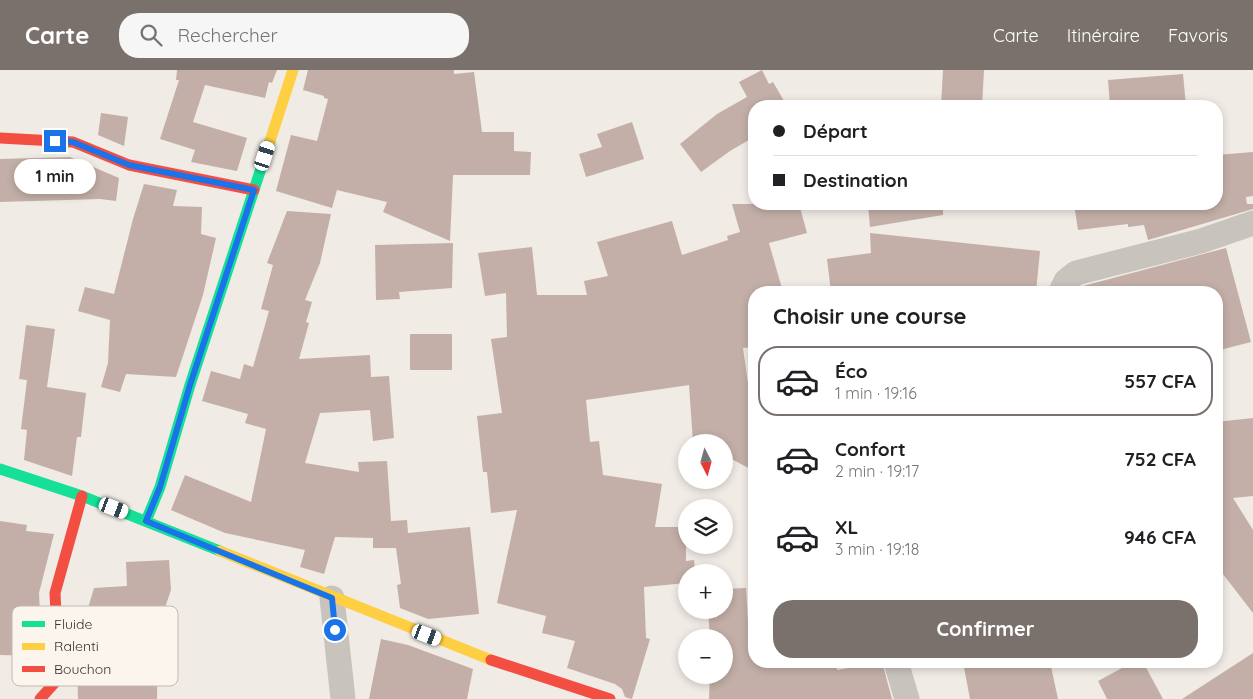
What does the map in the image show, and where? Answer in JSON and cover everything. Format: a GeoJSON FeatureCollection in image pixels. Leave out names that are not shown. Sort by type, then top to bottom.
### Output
{"type":"FeatureCollection","features":[{"type":"Feature","properties":{"kind":"street"},"geometry":{"type":"LineString","coordinates":[[146,521],[160,487],[190,385],[293,70]]}},
{"type":"Feature","properties":{"kind":"street"},"geometry":{"type":"LineString","coordinates":[[0,138],[73,142],[129,165],[254,190]]}},
{"type":"Feature","properties":{"kind":"street"},"geometry":{"type":"LineString","coordinates":[[1064,286],[1066,281],[1076,273],[1201,241],[1253,223]]}},
{"type":"Feature","properties":{"kind":"street"},"geometry":{"type":"LineString","coordinates":[[0,469],[82,496],[332,598],[495,660],[610,699]]}},
{"type":"Feature","properties":{"kind":"street"},"geometry":{"type":"LineString","coordinates":[[56,606],[55,593],[82,496]]}},
{"type":"Feature","properties":{"kind":"street"},"geometry":{"type":"LineString","coordinates":[[332,598],[343,699]]}},
{"type":"Feature","properties":{"kind":"street"},"geometry":{"type":"LineString","coordinates":[[898,668],[907,699]]}},
{"type":"Feature","properties":{"kind":"street"},"geometry":{"type":"LineString","coordinates":[[40,699],[52,686]]}},
{"type":"Feature","properties":{"kind":"building"},"geometry":{"type":"Polygon","coordinates":[[[177,70],[277,70],[272,83],[269,82],[265,98],[205,85],[193,122],[247,138],[237,171],[191,162],[195,150],[160,139],[179,80],[176,80],[177,70]]]}},
{"type":"Feature","properties":{"kind":"building"},"geometry":{"type":"Polygon","coordinates":[[[308,70],[454,70],[454,74],[474,72],[482,132],[514,132],[514,151],[531,152],[530,175],[453,175],[450,241],[383,212],[387,202],[337,190],[332,208],[276,191],[291,135],[317,141],[328,99],[303,90],[308,70]]]}},
{"type":"Feature","properties":{"kind":"building"},"geometry":{"type":"Polygon","coordinates":[[[762,70],[769,84],[773,82],[784,100],[748,100],[748,140],[701,172],[680,144],[717,114],[747,97],[739,82],[762,70]]]}},
{"type":"Feature","properties":{"kind":"building"},"geometry":{"type":"Polygon","coordinates":[[[943,70],[984,70],[982,100],[941,100],[943,70]]]}},
{"type":"Feature","properties":{"kind":"building"},"geometry":{"type":"Polygon","coordinates":[[[1183,74],[1185,100],[1110,100],[1108,80],[1183,74]]]}},
{"type":"Feature","properties":{"kind":"building"},"geometry":{"type":"Polygon","coordinates":[[[101,113],[128,117],[124,146],[98,135],[101,113]]]}},
{"type":"Feature","properties":{"kind":"building"},"geometry":{"type":"Polygon","coordinates":[[[632,122],[644,159],[586,177],[579,154],[602,147],[597,134],[632,122]]]}},
{"type":"Feature","properties":{"kind":"building"},"geometry":{"type":"Polygon","coordinates":[[[1253,152],[1253,196],[1246,197],[1247,204],[1253,204],[1253,209],[1148,240],[1144,225],[1128,227],[1128,224],[1078,230],[1075,210],[1223,210],[1223,154],[1253,152]]]}},
{"type":"Feature","properties":{"kind":"building"},"geometry":{"type":"Polygon","coordinates":[[[70,157],[119,178],[116,201],[100,199],[0,202],[0,159],[70,157]]]}},
{"type":"Feature","properties":{"kind":"building"},"geometry":{"type":"Polygon","coordinates":[[[144,184],[177,190],[173,206],[202,207],[201,234],[216,238],[203,295],[176,377],[126,374],[120,392],[101,387],[108,363],[110,320],[78,311],[85,287],[114,294],[144,184]]]}},
{"type":"Feature","properties":{"kind":"building"},"geometry":{"type":"Polygon","coordinates":[[[732,204],[748,204],[748,210],[801,210],[807,233],[769,243],[781,286],[748,286],[748,348],[743,348],[748,383],[748,468],[733,460],[733,434],[692,434],[689,385],[586,400],[590,442],[599,441],[603,475],[662,484],[655,527],[678,527],[678,554],[686,554],[686,561],[694,560],[694,564],[678,564],[678,584],[644,587],[646,638],[650,639],[632,699],[625,697],[622,689],[615,684],[567,668],[575,641],[542,633],[546,616],[497,603],[517,510],[491,513],[487,472],[483,472],[477,416],[502,413],[491,339],[507,337],[506,293],[485,296],[478,253],[532,247],[537,295],[587,295],[584,281],[608,276],[597,242],[672,221],[682,255],[728,240],[727,236],[740,232],[732,204]]]}},
{"type":"Feature","properties":{"kind":"building"},"geometry":{"type":"Polygon","coordinates":[[[868,210],[943,210],[943,215],[870,227],[868,210]]]}},
{"type":"Feature","properties":{"kind":"building"},"geometry":{"type":"Polygon","coordinates":[[[287,211],[331,214],[320,263],[305,300],[312,302],[306,322],[309,323],[299,359],[370,355],[371,377],[389,376],[394,438],[373,441],[370,410],[320,413],[305,463],[359,472],[358,462],[387,461],[391,521],[407,520],[408,533],[470,527],[479,614],[428,619],[400,608],[397,585],[401,584],[396,548],[373,548],[373,538],[335,537],[324,574],[300,567],[305,550],[225,533],[171,510],[185,475],[251,502],[266,429],[245,423],[248,414],[202,401],[211,371],[240,379],[244,364],[253,367],[269,311],[261,309],[273,265],[267,263],[287,211]]]}},
{"type":"Feature","properties":{"kind":"building"},"geometry":{"type":"Polygon","coordinates":[[[870,233],[1040,251],[1037,286],[830,286],[827,259],[871,253],[870,233]]]}},
{"type":"Feature","properties":{"kind":"building"},"geometry":{"type":"Polygon","coordinates":[[[453,243],[452,288],[399,292],[400,299],[376,300],[375,245],[453,243]]]}},
{"type":"Feature","properties":{"kind":"building"},"geometry":{"type":"Polygon","coordinates":[[[1226,248],[1251,342],[1223,349],[1223,286],[1083,286],[1226,248]]]}},
{"type":"Feature","properties":{"kind":"building"},"geometry":{"type":"Polygon","coordinates":[[[26,325],[55,329],[47,387],[86,393],[81,437],[77,437],[72,476],[24,460],[27,430],[21,429],[27,380],[19,379],[26,325]]]}},
{"type":"Feature","properties":{"kind":"building"},"geometry":{"type":"Polygon","coordinates":[[[410,334],[452,334],[452,370],[410,370],[410,334]]]}},
{"type":"Feature","properties":{"kind":"building"},"geometry":{"type":"Polygon","coordinates":[[[1253,418],[1253,496],[1233,498],[1253,530],[1253,613],[1223,574],[1223,421],[1253,418]]]}},
{"type":"Feature","properties":{"kind":"building"},"geometry":{"type":"Polygon","coordinates":[[[0,521],[27,525],[26,531],[54,534],[39,593],[40,606],[12,606],[12,655],[0,655],[0,521]]]}},
{"type":"Feature","properties":{"kind":"building"},"geometry":{"type":"Polygon","coordinates":[[[169,560],[171,590],[166,606],[89,606],[94,588],[127,586],[126,562],[169,560]]]}},
{"type":"Feature","properties":{"kind":"building"},"geometry":{"type":"Polygon","coordinates":[[[746,588],[748,668],[837,668],[837,670],[848,668],[884,668],[892,699],[709,699],[710,684],[733,684],[733,629],[709,629],[709,619],[733,619],[733,589],[746,588]]]}},
{"type":"Feature","properties":{"kind":"building"},"geometry":{"type":"Polygon","coordinates":[[[381,639],[408,645],[473,669],[467,699],[369,699],[381,639]]]}},
{"type":"Feature","properties":{"kind":"building"},"geometry":{"type":"Polygon","coordinates":[[[1253,653],[1253,699],[1182,699],[1253,653]]]}},
{"type":"Feature","properties":{"kind":"building"},"geometry":{"type":"Polygon","coordinates":[[[964,668],[1051,668],[1058,699],[970,699],[964,668]]]}},
{"type":"Feature","properties":{"kind":"building"},"geometry":{"type":"Polygon","coordinates":[[[1122,668],[1146,668],[1163,699],[1107,699],[1098,681],[1122,668]]]}},
{"type":"Feature","properties":{"kind":"building"},"geometry":{"type":"Polygon","coordinates":[[[78,686],[157,686],[157,699],[78,699],[78,686]]]}},
{"type":"Feature","properties":{"kind":"traffic: fast"},"geometry":{"type":"LineString","coordinates":[[146,521],[160,487],[190,385],[270,141]]}},
{"type":"Feature","properties":{"kind":"traffic: fast"},"geometry":{"type":"LineString","coordinates":[[0,469],[82,496],[220,551]]}},
{"type":"Feature","properties":{"kind":"traffic: slow"},"geometry":{"type":"LineString","coordinates":[[270,141],[293,70]]}},
{"type":"Feature","properties":{"kind":"traffic: slow"},"geometry":{"type":"LineString","coordinates":[[220,551],[491,660]]}},
{"type":"Feature","properties":{"kind":"traffic: jam"},"geometry":{"type":"LineString","coordinates":[[0,138],[73,142],[129,165],[254,190]]}},
{"type":"Feature","properties":{"kind":"traffic: jam"},"geometry":{"type":"LineString","coordinates":[[56,606],[55,593],[82,496]]}},
{"type":"Feature","properties":{"kind":"traffic: jam"},"geometry":{"type":"LineString","coordinates":[[491,660],[610,699]]}},
{"type":"Feature","properties":{"kind":"traffic: jam"},"geometry":{"type":"LineString","coordinates":[[40,699],[52,686]]}},
{"type":"Feature","properties":{"kind":"route"},"geometry":{"type":"LineString","coordinates":[[55,141],[73,142],[129,165],[254,190],[190,385],[160,487],[146,521],[305,585],[332,598],[335,630]]}}]}
